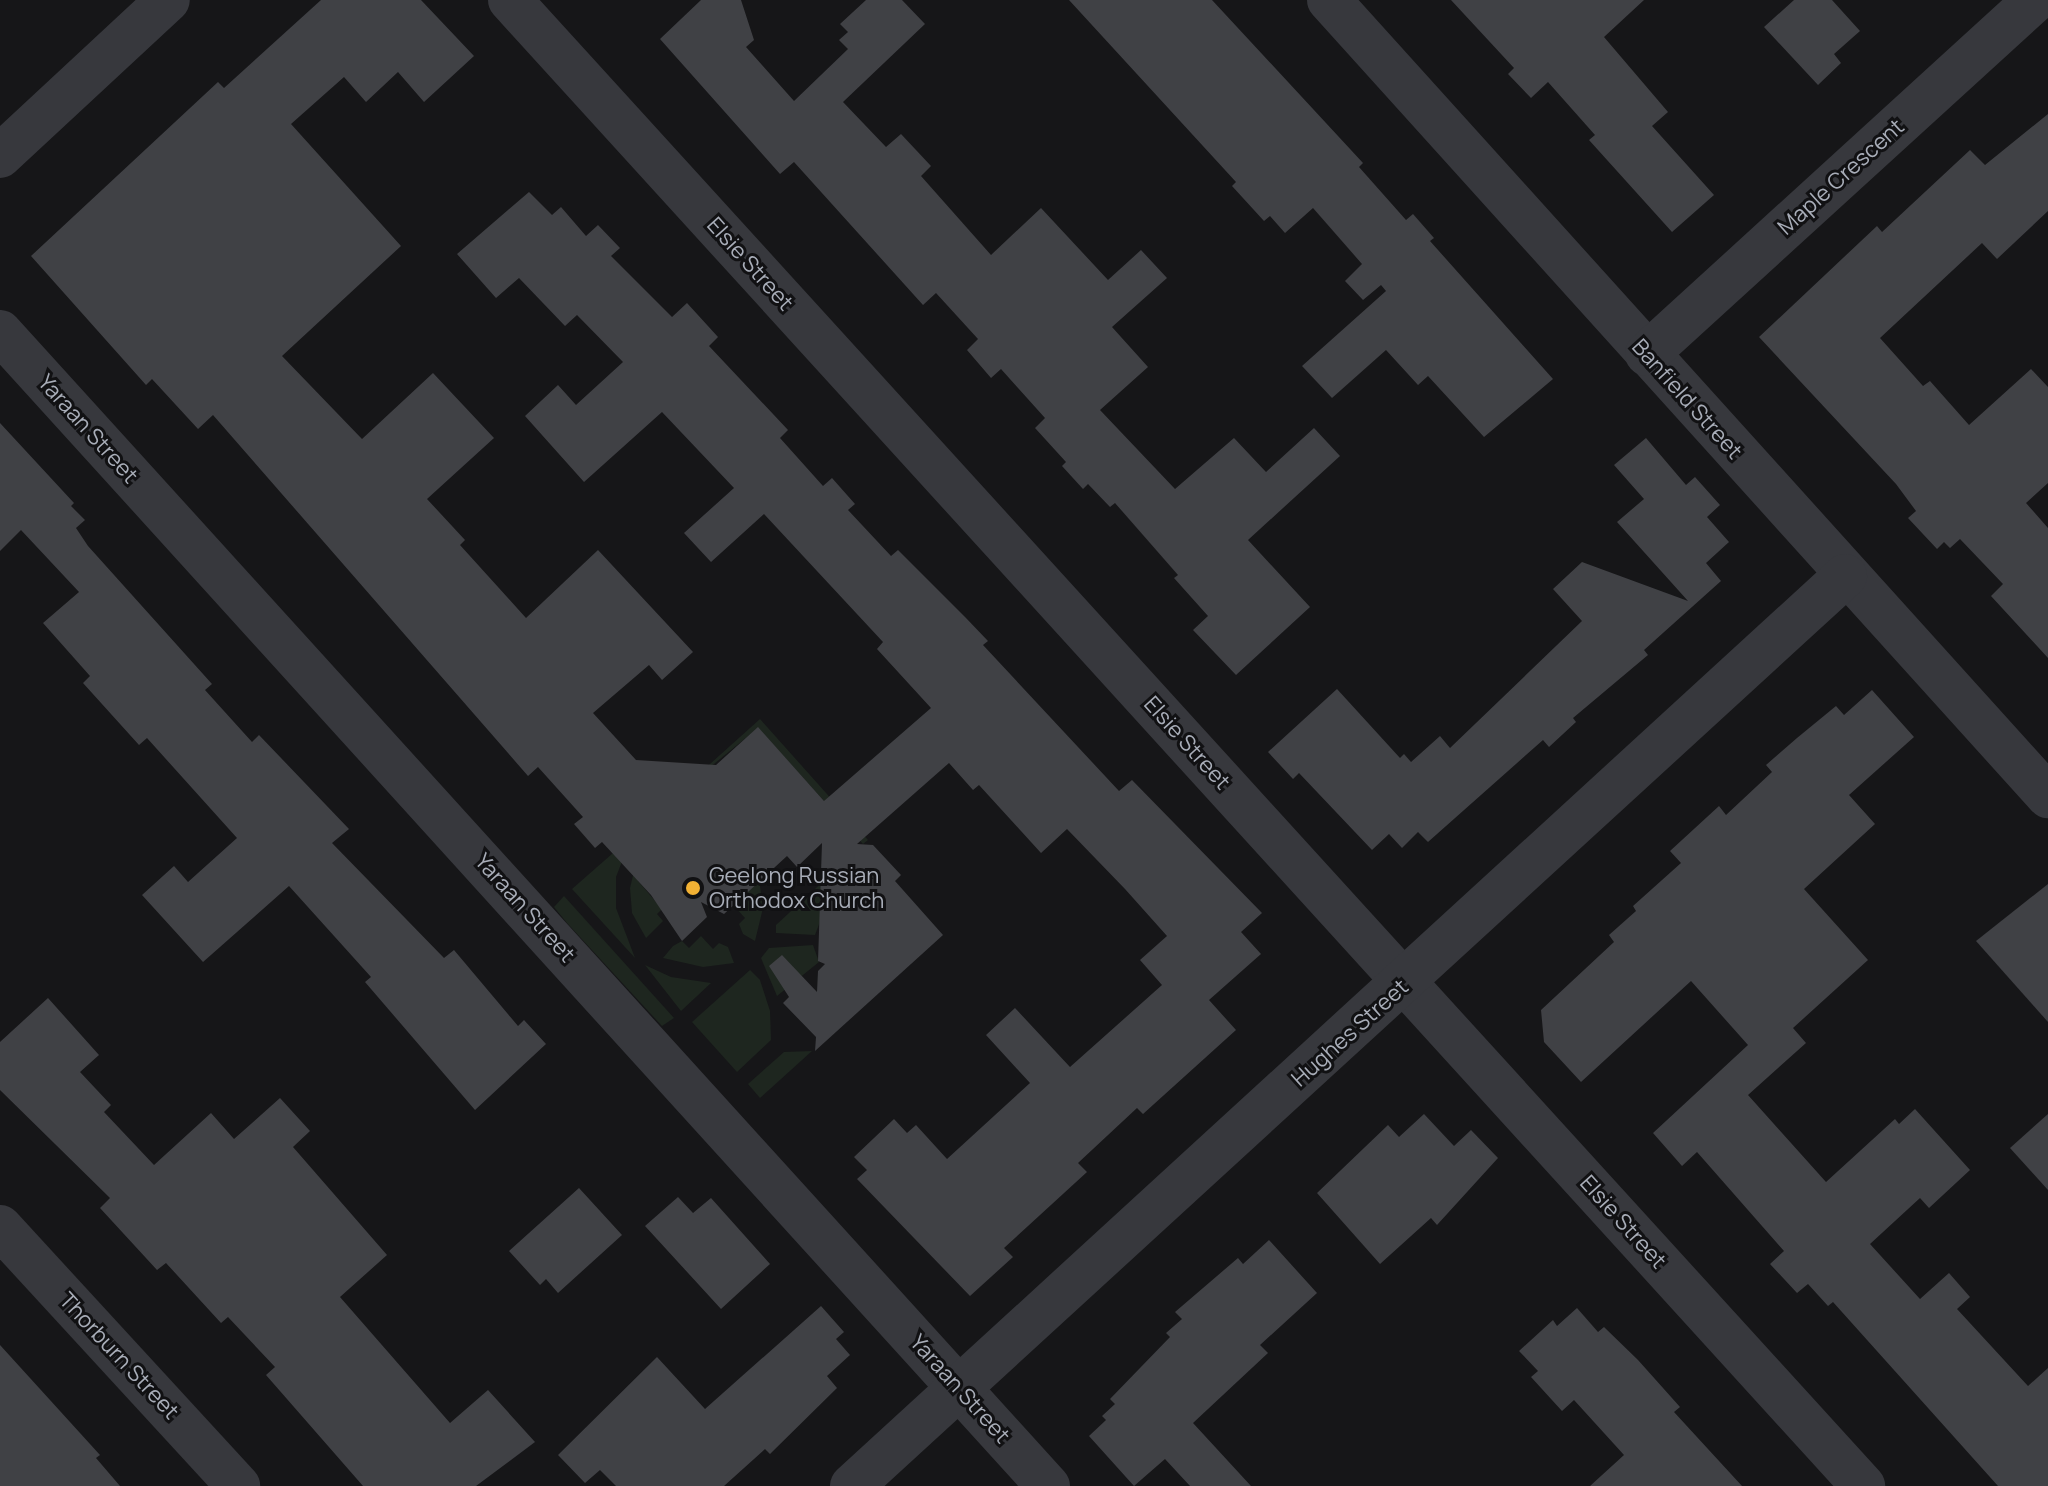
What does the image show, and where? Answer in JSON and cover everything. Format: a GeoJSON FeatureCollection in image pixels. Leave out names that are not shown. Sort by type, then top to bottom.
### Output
{"type":"FeatureCollection","features":[{"type":"Feature","properties":{"kind":"street"},"geometry":{"type":"LineString","coordinates":[[0,156],[168,0]]}},
{"type":"Feature","properties":{"kind":"street","name":"Elsie Street"},"geometry":{"type":"LineString","coordinates":[[510,0],[1863,1486]]}},
{"type":"Feature","properties":{"kind":"street","name":"Banfield Street"},"geometry":{"type":"LineString","coordinates":[[1329,0],[1845,576],[2048,796]]}},
{"type":"Feature","properties":{"kind":"street","name":"Maple Crescent"},"geometry":{"type":"LineString","coordinates":[[1647,354],[2035,0]]}},
{"type":"Feature","properties":{"kind":"street","name":"Yaraan Street"},"geometry":{"type":"LineString","coordinates":[[0,332],[1048,1486]]}},
{"type":"Feature","properties":{"kind":"street","name":"Hughes Street"},"geometry":{"type":"LineString","coordinates":[[852,1486],[1405,983],[1845,576]]}},
{"type":"Feature","properties":{"kind":"street","name":"Thorburn Street"},"geometry":{"type":"LineString","coordinates":[[0,1227],[238,1486]]}},
{"type":"Feature","properties":{"kind":"shaded area"},"geometry":{"type":"Polygon","coordinates":[[[760,719],[868,840],[863,844],[758,728],[671,799],[760,719]]]}},
{"type":"Feature","properties":{"kind":"shaded area"},"geometry":{"type":"Polygon","coordinates":[[[621,846],[626,851],[616,877],[616,908],[635,958],[572,889],[621,846]]]}},
{"type":"Feature","properties":{"kind":"shaded area"},"geometry":{"type":"Polygon","coordinates":[[[841,865],[815,935],[776,933],[776,925],[841,865]]]}},
{"type":"Feature","properties":{"kind":"shaded area"},"geometry":{"type":"Polygon","coordinates":[[[635,867],[647,872],[638,881],[662,909],[657,914],[663,921],[646,938],[632,913],[630,888],[635,867]]]}},
{"type":"Feature","properties":{"kind":"shaded area"},"geometry":{"type":"Polygon","coordinates":[[[759,879],[763,908],[755,941],[743,934],[739,924],[745,918],[733,905],[759,879]]]}},
{"type":"Feature","properties":{"kind":"shaded area"},"geometry":{"type":"Polygon","coordinates":[[[564,896],[674,1018],[662,1026],[567,923],[554,907],[564,896]]]}},
{"type":"Feature","properties":{"kind":"shaded area"},"geometry":{"type":"Polygon","coordinates":[[[701,936],[713,949],[719,943],[728,947],[734,963],[703,967],[663,958],[673,946],[682,941],[689,948],[701,936]]]}},
{"type":"Feature","properties":{"kind":"shaded area"},"geometry":{"type":"Polygon","coordinates":[[[813,945],[819,962],[777,996],[761,958],[769,948],[813,945]]]}},
{"type":"Feature","properties":{"kind":"shaded area"},"geometry":{"type":"Polygon","coordinates":[[[645,965],[671,977],[711,983],[681,1011],[645,965]]]}},
{"type":"Feature","properties":{"kind":"shaded area"},"geometry":{"type":"Polygon","coordinates":[[[750,970],[760,980],[770,1011],[771,1040],[737,1072],[692,1022],[750,970]]]}},
{"type":"Feature","properties":{"kind":"shaded area"},"geometry":{"type":"Polygon","coordinates":[[[812,1051],[760,1098],[748,1084],[784,1052],[812,1051]]]}},
{"type":"Feature","properties":{"kind":"building"},"geometry":{"type":"Polygon","coordinates":[[[321,0],[421,0],[474,56],[424,102],[398,72],[366,102],[344,77],[291,124],[401,246],[282,356],[362,439],[433,373],[494,438],[427,499],[465,540],[460,545],[526,618],[598,550],[693,652],[662,680],[649,665],[593,713],[636,760],[716,765],[758,727],[824,801],[931,708],[877,649],[883,642],[764,514],[711,562],[684,533],[734,488],[662,412],[584,482],[525,416],[558,385],[576,405],[623,362],[577,315],[565,326],[519,278],[496,298],[457,254],[529,192],[552,215],[561,207],[586,236],[598,225],[620,248],[611,256],[672,317],[687,303],[718,337],[709,346],[788,430],[780,438],[823,486],[832,478],[855,504],[848,510],[891,556],[898,550],[966,618],[988,641],[983,645],[1119,791],[1132,780],[1262,913],[1241,932],[1261,954],[1209,1000],[1236,1030],[1143,1114],[1137,1108],[1078,1163],[1087,1172],[1004,1248],[1013,1257],[970,1296],[857,1179],[867,1170],[854,1157],[894,1119],[907,1133],[916,1125],[947,1159],[1030,1083],[986,1035],[1015,1008],[1070,1067],[1162,985],[1140,960],[1167,936],[1125,889],[1067,829],[1041,853],[979,785],[973,790],[949,763],[857,844],[873,845],[901,875],[895,881],[943,935],[815,1051],[816,1037],[783,1003],[789,997],[769,966],[782,955],[817,992],[818,971],[825,964],[818,961],[822,843],[797,867],[787,856],[724,914],[701,902],[707,917],[682,941],[651,895],[602,842],[595,848],[574,824],[583,817],[538,767],[528,776],[213,415],[198,429],[152,379],[146,385],[31,256],[218,82],[224,88],[321,0]]]}},
{"type":"Feature","properties":{"kind":"building"},"geometry":{"type":"Polygon","coordinates":[[[701,0],[741,0],[754,40],[746,47],[794,101],[848,49],[839,40],[848,32],[840,24],[866,0],[902,0],[925,24],[843,102],[886,147],[901,134],[931,166],[921,176],[991,255],[1041,208],[1108,280],[1141,250],[1167,278],[1112,327],[1148,367],[1100,410],[1175,489],[1234,438],[1266,472],[1314,428],[1340,456],[1248,540],[1310,607],[1236,675],[1193,630],[1208,616],[1174,578],[1178,575],[1115,503],[1110,507],[1088,484],[1083,489],[1062,466],[1066,462],[1035,428],[1045,418],[1001,369],[991,378],[967,350],[978,339],[936,293],[923,305],[794,162],[780,174],[660,39],[701,0]]]}},
{"type":"Feature","properties":{"kind":"building"},"geometry":{"type":"Polygon","coordinates":[[[1069,0],[1212,0],[1363,163],[1359,167],[1406,220],[1413,214],[1434,238],[1430,241],[1553,379],[1484,437],[1428,376],[1418,385],[1386,350],[1332,398],[1302,366],[1386,291],[1381,285],[1363,300],[1345,281],[1362,264],[1313,208],[1285,233],[1270,216],[1264,221],[1232,186],[1236,182],[1069,0]]]}},
{"type":"Feature","properties":{"kind":"building"},"geometry":{"type":"Polygon","coordinates":[[[1451,0],[1644,0],[1604,37],[1668,112],[1652,126],[1714,195],[1672,232],[1589,140],[1595,135],[1548,82],[1531,98],[1508,74],[1514,68],[1451,0]]]}},
{"type":"Feature","properties":{"kind":"building"},"geometry":{"type":"Polygon","coordinates":[[[1794,0],[1832,0],[1860,31],[1834,54],[1841,63],[1818,85],[1764,27],[1794,0]]]}},
{"type":"Feature","properties":{"kind":"building"},"geometry":{"type":"Polygon","coordinates":[[[2048,114],[2048,211],[1997,259],[1982,243],[1880,338],[1923,386],[1930,381],[1969,425],[2031,369],[2048,387],[2048,483],[2026,503],[2048,528],[2048,658],[1991,596],[2003,584],[1960,539],[1950,548],[1944,542],[1937,549],[1908,518],[1916,511],[1896,484],[1759,337],[1877,226],[1882,232],[1970,150],[1985,165],[2048,114]]]}},
{"type":"Feature","properties":{"kind":"building"},"geometry":{"type":"Polygon","coordinates":[[[0,423],[74,503],[71,506],[85,520],[76,528],[88,546],[212,684],[205,690],[252,742],[259,735],[349,829],[332,843],[444,958],[454,950],[518,1026],[524,1020],[546,1044],[475,1110],[365,982],[371,977],[289,886],[203,962],[142,895],[174,866],[188,882],[237,838],[147,738],[139,745],[83,683],[90,676],[43,623],[79,592],[21,530],[0,551],[0,423]]]}},
{"type":"Feature","properties":{"kind":"building"},"geometry":{"type":"Polygon","coordinates":[[[1646,438],[1686,485],[1695,477],[1720,505],[1707,517],[1729,542],[1706,563],[1721,581],[1644,650],[1648,655],[1573,718],[1576,722],[1549,747],[1543,740],[1428,842],[1418,832],[1402,848],[1389,834],[1372,850],[1299,773],[1293,779],[1268,752],[1337,689],[1400,758],[1404,754],[1411,762],[1440,736],[1450,748],[1582,621],[1553,589],[1582,562],[1688,601],[1617,522],[1644,499],[1614,465],[1646,438]]]}},
{"type":"Feature","properties":{"kind":"building"},"geometry":{"type":"Polygon","coordinates":[[[1872,690],[1914,737],[1849,795],[1875,824],[1804,889],[1868,960],[1793,1028],[1806,1043],[1748,1095],[1826,1182],[1895,1119],[1899,1124],[1915,1109],[1970,1170],[1929,1208],[1920,1198],[1870,1244],[1920,1299],[1949,1273],[1970,1297],[1957,1309],[2028,1386],[2048,1368],[2048,1486],[1998,1486],[1833,1302],[1828,1306],[1808,1284],[1797,1293],[1770,1264],[1784,1251],[1697,1152],[1682,1166],[1653,1133],[1748,1045],[1691,981],[1581,1082],[1544,1042],[1541,1010],[1614,942],[1609,935],[1636,911],[1633,906],[1681,863],[1670,851],[1719,806],[1726,815],[1772,772],[1766,765],[1836,706],[1844,715],[1872,690]]]}},
{"type":"Feature","properties":{"kind":"building"},"geometry":{"type":"Polygon","coordinates":[[[2048,884],[2048,1022],[1976,941],[2048,884]]]}},
{"type":"Feature","properties":{"kind":"building"},"geometry":{"type":"Polygon","coordinates":[[[48,998],[99,1055],[80,1072],[111,1105],[104,1112],[154,1165],[211,1113],[234,1139],[280,1098],[310,1131],[293,1147],[387,1255],[340,1297],[450,1423],[488,1390],[535,1442],[476,1486],[363,1486],[266,1375],[275,1367],[228,1317],[221,1323],[166,1263],[157,1270],[100,1208],[110,1198],[0,1090],[0,1042],[48,998]]]}},
{"type":"Feature","properties":{"kind":"building"},"geometry":{"type":"Polygon","coordinates":[[[1424,1114],[1454,1146],[1471,1130],[1498,1158],[1437,1225],[1431,1218],[1380,1264],[1317,1193],[1388,1125],[1399,1137],[1424,1114]]]}},
{"type":"Feature","properties":{"kind":"building"},"geometry":{"type":"Polygon","coordinates":[[[2048,1114],[2048,1190],[2010,1148],[2048,1114]]]}},
{"type":"Feature","properties":{"kind":"building"},"geometry":{"type":"Polygon","coordinates":[[[579,1188],[622,1235],[558,1293],[546,1279],[540,1285],[509,1251],[579,1188]]]}},
{"type":"Feature","properties":{"kind":"building"},"geometry":{"type":"Polygon","coordinates":[[[678,1197],[693,1213],[711,1198],[770,1264],[721,1309],[645,1226],[678,1197]]]}},
{"type":"Feature","properties":{"kind":"building"},"geometry":{"type":"Polygon","coordinates":[[[1269,1240],[1317,1293],[1260,1345],[1268,1353],[1193,1423],[1251,1486],[1190,1486],[1165,1459],[1134,1486],[1089,1436],[1106,1420],[1102,1416],[1115,1404],[1110,1399],[1170,1337],[1166,1333],[1182,1319],[1175,1312],[1238,1258],[1243,1264],[1269,1240]]]}},
{"type":"Feature","properties":{"kind":"building"},"geometry":{"type":"Polygon","coordinates":[[[821,1306],[844,1332],[836,1339],[850,1355],[827,1376],[837,1388],[770,1454],[765,1449],[724,1486],[616,1486],[600,1470],[585,1483],[558,1455],[657,1357],[705,1409],[821,1306]]]}},
{"type":"Feature","properties":{"kind":"building"},"geometry":{"type":"Polygon","coordinates":[[[1577,1308],[1598,1332],[1604,1327],[1638,1360],[1680,1407],[1674,1412],[1742,1486],[1590,1486],[1624,1455],[1574,1400],[1562,1411],[1531,1377],[1538,1371],[1519,1351],[1553,1320],[1557,1326],[1577,1308]]]}},
{"type":"Feature","properties":{"kind":"building"},"geometry":{"type":"Polygon","coordinates":[[[0,1345],[100,1455],[96,1458],[120,1486],[0,1486],[0,1345]]]}},
{"type":"Feature","properties":{"kind":"place","name":"Geelong Russian Orthodox Church"},"geometry":{"type":"Point","coordinates":[693,888]}}]}
